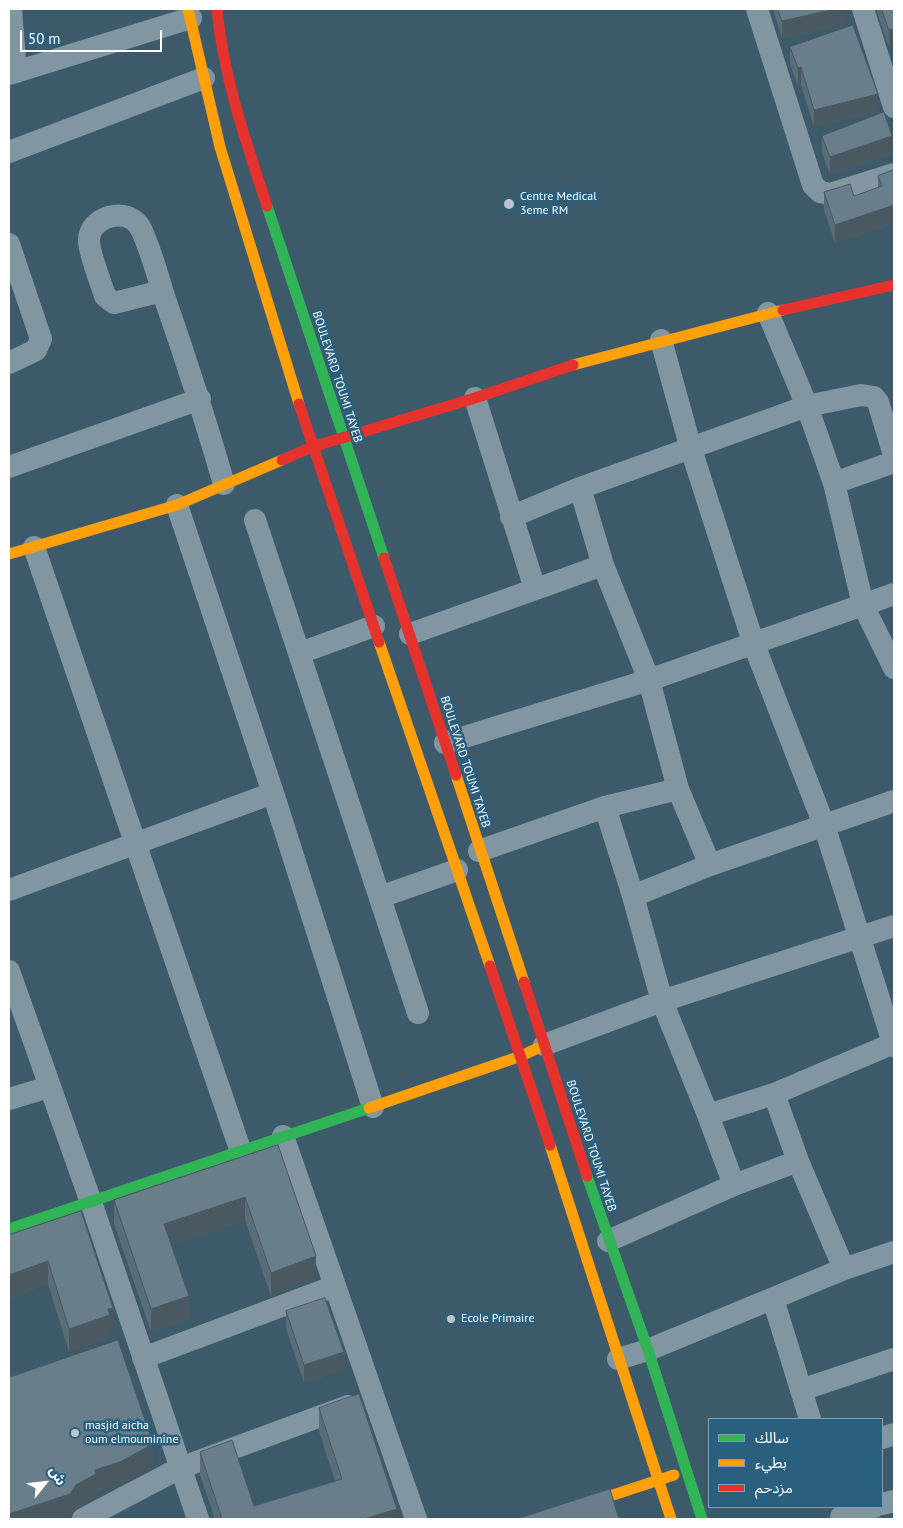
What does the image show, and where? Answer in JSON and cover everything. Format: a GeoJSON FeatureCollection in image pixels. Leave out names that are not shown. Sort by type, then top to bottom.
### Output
{"type":"FeatureCollection","features":[{"type":"Feature","properties":{"kind":"main road","name":"BOULEVARD TOUMI TAYEB"},"geometry":{"type":"LineString","coordinates":[[217,9],[219,32],[240,123],[342,437],[410,634],[479,851],[608,1241],[648,1350],[686,1472],[701,1494],[702,1519]]}},
{"type":"Feature","properties":{"kind":"main road"},"geometry":{"type":"LineString","coordinates":[[178,14],[204,78],[220,147],[312,447],[521,1056],[671,1519]]}},
{"type":"Feature","properties":{"kind":"main road"},"geometry":{"type":"LineString","coordinates":[[9,554],[177,505],[312,447],[475,398],[595,358],[768,313],[894,285]]}},
{"type":"Feature","properties":{"kind":"main road"},"geometry":{"type":"LineString","coordinates":[[9,1229],[373,1107],[521,1056],[544,1045]]}},
{"type":"Feature","properties":{"kind":"main road"},"geometry":{"type":"LineString","coordinates":[[540,1519],[686,1472]]}},
{"type":"Feature","properties":{"kind":"street"},"geometry":{"type":"LineString","coordinates":[[11,9],[12,73],[178,14]]}},
{"type":"Feature","properties":{"kind":"street"},"geometry":{"type":"LineString","coordinates":[[757,9],[813,185],[820,192],[830,194],[894,174]]}},
{"type":"Feature","properties":{"kind":"street"},"geometry":{"type":"LineString","coordinates":[[863,9],[894,107]]}},
{"type":"Feature","properties":{"kind":"street"},"geometry":{"type":"LineString","coordinates":[[9,152],[204,78]]}},
{"type":"Feature","properties":{"kind":"street"},"geometry":{"type":"LineString","coordinates":[[9,244],[40,339],[36,350],[9,363]]}},
{"type":"Feature","properties":{"kind":"street"},"geometry":{"type":"LineString","coordinates":[[162,291],[200,400],[224,484]]}},
{"type":"Feature","properties":{"kind":"street"},"geometry":{"type":"LineString","coordinates":[[768,313],[807,406],[834,483],[863,604],[894,668]]}},
{"type":"Feature","properties":{"kind":"street"},"geometry":{"type":"LineString","coordinates":[[661,340],[691,449],[753,642],[824,825],[894,1044],[774,1094],[708,1115]]}},
{"type":"Feature","properties":{"kind":"street"},"geometry":{"type":"LineString","coordinates":[[511,517],[580,488],[807,406],[861,395],[874,397],[878,402],[894,455]]}},
{"type":"Feature","properties":{"kind":"street"},"geometry":{"type":"LineString","coordinates":[[475,398],[535,589]]}},
{"type":"Feature","properties":{"kind":"street"},"geometry":{"type":"LineString","coordinates":[[9,467],[200,400]]}},
{"type":"Feature","properties":{"kind":"street"},"geometry":{"type":"LineString","coordinates":[[834,483],[894,462]]}},
{"type":"Feature","properties":{"kind":"street"},"geometry":{"type":"LineString","coordinates":[[580,488],[603,565],[649,680],[678,789],[710,866]]}},
{"type":"Feature","properties":{"kind":"street"},"geometry":{"type":"LineString","coordinates":[[177,505],[273,793],[373,1107]]}},
{"type":"Feature","properties":{"kind":"street"},"geometry":{"type":"LineString","coordinates":[[255,520],[418,1013]]}},
{"type":"Feature","properties":{"kind":"street"},"geometry":{"type":"LineString","coordinates":[[34,547],[241,1152]]}},
{"type":"Feature","properties":{"kind":"street"},"geometry":{"type":"LineString","coordinates":[[410,634],[603,565]]}},
{"type":"Feature","properties":{"kind":"street"},"geometry":{"type":"LineString","coordinates":[[445,743],[649,680],[894,594]]}},
{"type":"Feature","properties":{"kind":"street"},"geometry":{"type":"LineString","coordinates":[[300,653],[374,626]]}},
{"type":"Feature","properties":{"kind":"street"},"geometry":{"type":"LineString","coordinates":[[479,851],[605,807],[678,789]]}},
{"type":"Feature","properties":{"kind":"street"},"geometry":{"type":"LineString","coordinates":[[9,890],[273,793]]}},
{"type":"Feature","properties":{"kind":"street"},"geometry":{"type":"LineString","coordinates":[[633,896],[710,866],[894,801]]}},
{"type":"Feature","properties":{"kind":"street"},"geometry":{"type":"LineString","coordinates":[[605,807],[633,896],[662,1001],[734,1185]]}},
{"type":"Feature","properties":{"kind":"street"},"geometry":{"type":"LineString","coordinates":[[380,897],[457,870]]}},
{"type":"Feature","properties":{"kind":"street"},"geometry":{"type":"LineString","coordinates":[[544,1045],[662,1001],[894,926]]}},
{"type":"Feature","properties":{"kind":"street"},"geometry":{"type":"LineString","coordinates":[[9,974],[91,1202],[133,1349],[198,1519]]}},
{"type":"Feature","properties":{"kind":"street"},"geometry":{"type":"LineString","coordinates":[[9,1099],[49,1087]]}},
{"type":"Feature","properties":{"kind":"street"},"geometry":{"type":"LineString","coordinates":[[774,1094],[798,1161],[844,1269]]}},
{"type":"Feature","properties":{"kind":"street"},"geometry":{"type":"LineString","coordinates":[[283,1136],[416,1519]]}},
{"type":"Feature","properties":{"kind":"street"},"geometry":{"type":"LineString","coordinates":[[608,1241],[734,1185],[798,1161]]}},
{"type":"Feature","properties":{"kind":"street"},"geometry":{"type":"LineString","coordinates":[[618,1359],[648,1350],[773,1300],[844,1269],[894,1252]]}},
{"type":"Feature","properties":{"kind":"street"},"geometry":{"type":"LineString","coordinates":[[133,1349],[335,1286]]}},
{"type":"Feature","properties":{"kind":"street"},"geometry":{"type":"LineString","coordinates":[[773,1300],[810,1418]]}},
{"type":"Feature","properties":{"kind":"street"},"geometry":{"type":"LineString","coordinates":[[801,1390],[894,1359]]}},
{"type":"Feature","properties":{"kind":"street"},"geometry":{"type":"LineString","coordinates":[[83,1519],[180,1468],[374,1396]]}},
{"type":"Feature","properties":{"kind":"street"},"geometry":{"type":"LineString","coordinates":[[840,1514],[869,1508]]}},
{"type":"Feature","properties":{"kind":"building"},"geometry":{"type":"Polygon","coordinates":[[[778,9],[835,9],[782,21],[778,9]]]}},
{"type":"Feature","properties":{"kind":"building"},"geometry":{"type":"Polygon","coordinates":[[[882,9],[894,9],[894,29],[889,30],[882,9]]]}},
{"type":"Feature","properties":{"kind":"building"},"geometry":{"type":"Polygon","coordinates":[[[853,25],[878,94],[814,110],[801,67],[798,68],[790,47],[853,25]]]}},
{"type":"Feature","properties":{"kind":"building"},"geometry":{"type":"Polygon","coordinates":[[[884,112],[892,136],[830,157],[822,136],[884,112]]]}},
{"type":"Feature","properties":{"kind":"building"},"geometry":{"type":"Polygon","coordinates":[[[894,170],[894,205],[835,225],[824,192],[850,184],[854,196],[882,186],[878,176],[894,170]]]}},
{"type":"Feature","properties":{"kind":"building"},"geometry":{"type":"Polygon","coordinates":[[[278,1145],[316,1256],[271,1273],[245,1197],[164,1224],[189,1296],[151,1309],[114,1200],[278,1145]]]}},
{"type":"Feature","properties":{"kind":"building"},"geometry":{"type":"Polygon","coordinates":[[[81,1211],[113,1308],[108,1309],[110,1315],[69,1329],[48,1261],[9,1275],[9,1235],[81,1211]]]}},
{"type":"Feature","properties":{"kind":"building"},"geometry":{"type":"Polygon","coordinates":[[[325,1298],[344,1352],[304,1365],[286,1311],[325,1298]]]}},
{"type":"Feature","properties":{"kind":"building","name":"masjid aicha oum elmouminine"},"geometry":{"type":"Polygon","coordinates":[[[118,1340],[153,1444],[120,1462],[95,1470],[96,1474],[76,1485],[70,1494],[9,1514],[9,1377],[118,1340]]]}},
{"type":"Feature","properties":{"kind":"building"},"geometry":{"type":"Polygon","coordinates":[[[359,1394],[397,1509],[364,1519],[222,1519],[200,1452],[232,1440],[254,1506],[342,1479],[319,1408],[359,1394]]]}},
{"type":"Feature","properties":{"kind":"building"},"geometry":{"type":"Polygon","coordinates":[[[610,1489],[619,1519],[517,1519],[610,1489]]]}},
{"type":"Feature","properties":{"kind":"traffic: fast"},"geometry":{"type":"LineString","coordinates":[[267,206],[384,558]]}},
{"type":"Feature","properties":{"kind":"traffic: fast"},"geometry":{"type":"LineString","coordinates":[[9,1229],[369,1108]]}},
{"type":"Feature","properties":{"kind":"traffic: fast"},"geometry":{"type":"LineString","coordinates":[[587,1176],[648,1350],[702,1519]]}},
{"type":"Feature","properties":{"kind":"traffic: slow"},"geometry":{"type":"LineString","coordinates":[[188,9],[220,147],[299,404]]}},
{"type":"Feature","properties":{"kind":"traffic: slow"},"geometry":{"type":"LineString","coordinates":[[573,365],[783,310]]}},
{"type":"Feature","properties":{"kind":"traffic: slow"},"geometry":{"type":"LineString","coordinates":[[9,554],[177,505],[282,460]]}},
{"type":"Feature","properties":{"kind":"traffic: slow"},"geometry":{"type":"LineString","coordinates":[[379,642],[490,966]]}},
{"type":"Feature","properties":{"kind":"traffic: slow"},"geometry":{"type":"LineString","coordinates":[[456,775],[524,982]]}},
{"type":"Feature","properties":{"kind":"traffic: slow"},"geometry":{"type":"LineString","coordinates":[[369,1108],[521,1056],[538,1048]]}},
{"type":"Feature","properties":{"kind":"traffic: slow"},"geometry":{"type":"LineString","coordinates":[[550,1145],[671,1519]]}},
{"type":"Feature","properties":{"kind":"traffic: slow"},"geometry":{"type":"LineString","coordinates":[[540,1519],[674,1475]]}},
{"type":"Feature","properties":{"kind":"traffic: jam"},"geometry":{"type":"LineString","coordinates":[[217,9],[224,59],[230,84],[267,206]]}},
{"type":"Feature","properties":{"kind":"traffic: jam"},"geometry":{"type":"LineString","coordinates":[[783,310],[894,285]]}},
{"type":"Feature","properties":{"kind":"traffic: jam"},"geometry":{"type":"LineString","coordinates":[[282,460],[312,447],[475,398],[573,365]]}},
{"type":"Feature","properties":{"kind":"traffic: jam"},"geometry":{"type":"LineString","coordinates":[[299,404],[379,642]]}},
{"type":"Feature","properties":{"kind":"traffic: jam"},"geometry":{"type":"LineString","coordinates":[[384,558],[456,775]]}},
{"type":"Feature","properties":{"kind":"traffic: jam"},"geometry":{"type":"LineString","coordinates":[[490,966],[550,1145]]}},
{"type":"Feature","properties":{"kind":"traffic: jam"},"geometry":{"type":"LineString","coordinates":[[524,982],[587,1176]]}},
{"type":"Feature","properties":{"kind":"place","name":"Centre Medical 3eme RM"},"geometry":{"type":"Point","coordinates":[509,204]}},
{"type":"Feature","properties":{"kind":"place","name":"Ecole Primaire"},"geometry":{"type":"Point","coordinates":[451,1319]}},
{"type":"Feature","properties":{"kind":"place","name":"masjid aicha oum elmouminine"},"geometry":{"type":"Point","coordinates":[75,1433]}}]}
